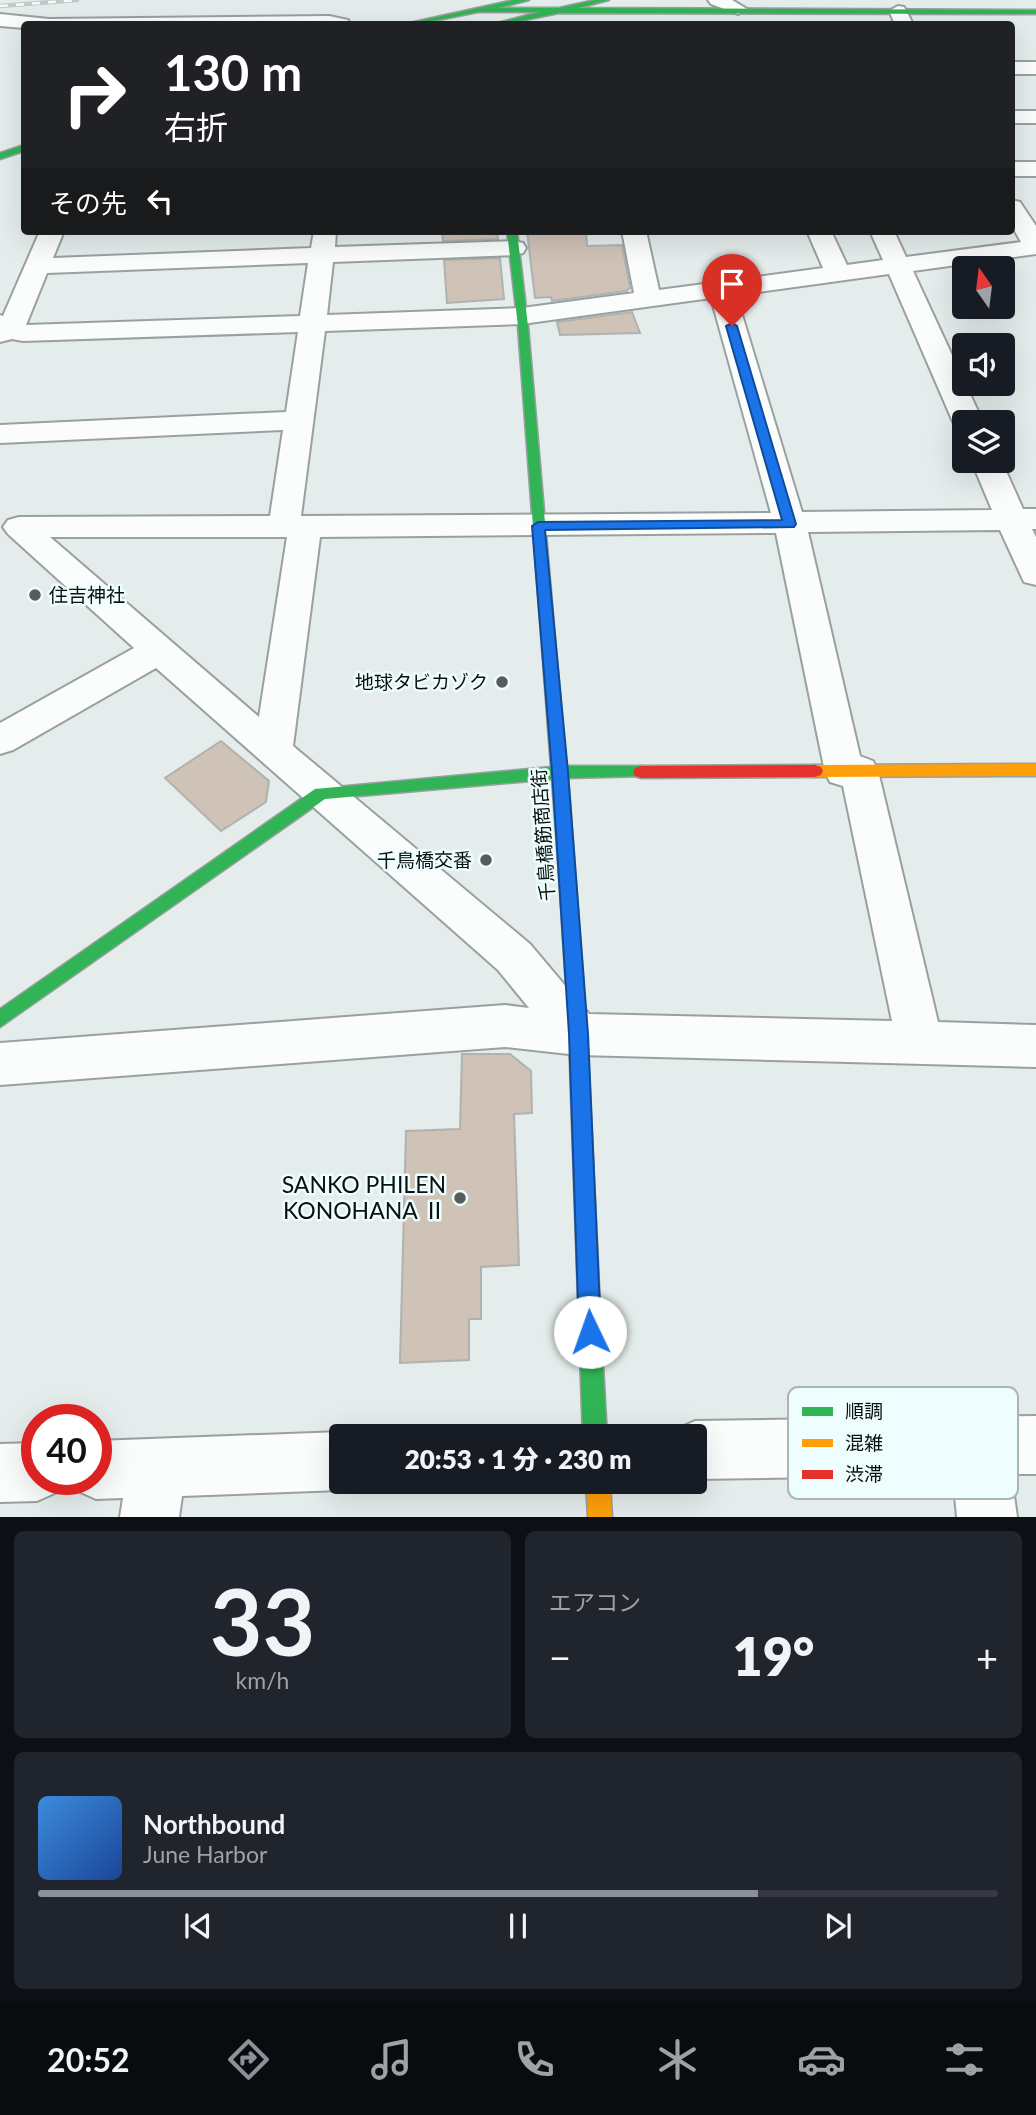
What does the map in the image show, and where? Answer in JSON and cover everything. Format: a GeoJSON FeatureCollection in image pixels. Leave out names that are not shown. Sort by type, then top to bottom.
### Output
{"type":"FeatureCollection","features":[{"type":"Feature","properties":{"kind":"street"},"geometry":{"type":"LineString","coordinates":[[425,21],[526,0]]}},
{"type":"Feature","properties":{"kind":"street"},"geometry":{"type":"LineString","coordinates":[[509,21],[605,0]]}},
{"type":"Feature","properties":{"kind":"street"},"geometry":{"type":"LineString","coordinates":[[717,0],[738,9]]}},
{"type":"Feature","properties":{"kind":"street"},"geometry":{"type":"LineString","coordinates":[[479,11],[738,9],[901,18],[1036,12]]}},
{"type":"Feature","properties":{"kind":"street"},"geometry":{"type":"LineString","coordinates":[[0,20],[21,22]]}},
{"type":"Feature","properties":{"kind":"street"},"geometry":{"type":"LineString","coordinates":[[1015,68],[1036,68]]}},
{"type":"Feature","properties":{"kind":"street"},"geometry":{"type":"LineString","coordinates":[[1015,117],[1036,117]]}},
{"type":"Feature","properties":{"kind":"street"},"geometry":{"type":"LineString","coordinates":[[0,156],[21,149]]}},
{"type":"Feature","properties":{"kind":"street"},"geometry":{"type":"LineString","coordinates":[[1015,169],[1036,169]]}},
{"type":"Feature","properties":{"kind":"street"},"geometry":{"type":"LineString","coordinates":[[50,235],[3,329],[23,333],[522,316],[1036,246],[1015,212]]}},
{"type":"Feature","properties":{"kind":"street"},"geometry":{"type":"LineString","coordinates":[[635,235],[648,298]]}},
{"type":"Feature","properties":{"kind":"street"},"geometry":{"type":"LineString","coordinates":[[821,235],[838,273]]}},
{"type":"Feature","properties":{"kind":"street"},"geometry":{"type":"LineString","coordinates":[[884,235],[963,410]]}},
{"type":"Feature","properties":{"kind":"street"},"geometry":{"type":"LineString","coordinates":[[37,266],[323,244],[513,240]]}},
{"type":"Feature","properties":{"kind":"street","name":"千鳥橋筋商店街"},"geometry":{"type":"LineString","coordinates":[[513,240],[522,316],[560,772],[578,1034],[594,1424]]}},
{"type":"Feature","properties":{"kind":"street"},"geometry":{"type":"LineString","coordinates":[[273,751],[295,527],[299,420],[323,244]]}},
{"type":"Feature","properties":{"kind":"street"},"geometry":{"type":"LineString","coordinates":[[720,289],[790,524],[920,1043]]}},
{"type":"Feature","properties":{"kind":"street"},"geometry":{"type":"LineString","coordinates":[[0,434],[299,420]]}},
{"type":"Feature","properties":{"kind":"street"},"geometry":{"type":"LineString","coordinates":[[994,473],[1024,519],[1036,574]]}},
{"type":"Feature","properties":{"kind":"street"},"geometry":{"type":"LineString","coordinates":[[578,1034],[514,957],[321,793],[19,527],[790,524],[1024,519]]}},
{"type":"Feature","properties":{"kind":"street"},"geometry":{"type":"LineString","coordinates":[[0,740],[159,650]]}},
{"type":"Feature","properties":{"kind":"street"},"geometry":{"type":"LineString","coordinates":[[0,1019],[321,793],[560,772],[1036,770]]}},
{"type":"Feature","properties":{"kind":"street"},"geometry":{"type":"LineString","coordinates":[[0,1065],[505,1026],[578,1034],[1036,1046]]}},
{"type":"Feature","properties":{"kind":"street"},"geometry":{"type":"LineString","coordinates":[[1018,1445],[1036,1445]]}},
{"type":"Feature","properties":{"kind":"street"},"geometry":{"type":"LineString","coordinates":[[707,1450],[788,1449]]}},
{"type":"Feature","properties":{"kind":"street"},"geometry":{"type":"LineString","coordinates":[[112,1476],[153,1492],[329,1463]]}},
{"type":"Feature","properties":{"kind":"street"},"geometry":{"type":"LineString","coordinates":[[0,1473],[21,1472]]}},
{"type":"Feature","properties":{"kind":"street"},"geometry":{"type":"LineString","coordinates":[[598,1494],[600,1517]]}},
{"type":"Feature","properties":{"kind":"street"},"geometry":{"type":"LineString","coordinates":[[985,1499],[987,1517]]}},
{"type":"Feature","properties":{"kind":"building"},"geometry":{"type":"Polygon","coordinates":[[[442,235],[498,235],[498,239],[443,241],[442,235]]]}},
{"type":"Feature","properties":{"kind":"building"},"geometry":{"type":"Polygon","coordinates":[[[527,235],[586,235],[587,246],[622,245],[630,288],[626,291],[552,301],[551,297],[535,298],[527,235]]]}},
{"type":"Feature","properties":{"kind":"building"},"geometry":{"type":"Polygon","coordinates":[[[500,258],[504,299],[447,303],[444,260],[500,258]]]}},
{"type":"Feature","properties":{"kind":"building"},"geometry":{"type":"Polygon","coordinates":[[[632,312],[640,333],[560,335],[557,322],[632,312]]]}},
{"type":"Feature","properties":{"kind":"building"},"geometry":{"type":"Polygon","coordinates":[[[221,741],[269,781],[266,802],[221,831],[165,778],[221,741]]]}},
{"type":"Feature","properties":{"kind":"building","name":"SANKO PHILEN KONOHANA Ⅱ"},"geometry":{"type":"Polygon","coordinates":[[[462,1054],[510,1054],[531,1071],[532,1113],[514,1114],[519,1265],[481,1267],[481,1319],[469,1319],[469,1360],[400,1363],[406,1131],[460,1129],[462,1054]]]}},
{"type":"Feature","properties":{"kind":"railway"},"geometry":{"type":"LineString","coordinates":[[0,6],[77,0]]}},
{"type":"Feature","properties":{"kind":"traffic: fast"},"geometry":{"type":"LineString","coordinates":[[424,21],[525,0]]}},
{"type":"Feature","properties":{"kind":"traffic: fast"},"geometry":{"type":"LineString","coordinates":[[510,21],[605,0]]}},
{"type":"Feature","properties":{"kind":"traffic: fast"},"geometry":{"type":"LineString","coordinates":[[480,10],[1036,12]]}},
{"type":"Feature","properties":{"kind":"traffic: fast"},"geometry":{"type":"LineString","coordinates":[[0,156],[21,149]]}},
{"type":"Feature","properties":{"kind":"traffic: fast"},"geometry":{"type":"LineString","coordinates":[[512,235],[523,326],[566,858]]}},
{"type":"Feature","properties":{"kind":"traffic: fast"},"geometry":{"type":"LineString","coordinates":[[0,1019],[321,793],[560,772],[641,772]]}},
{"type":"Feature","properties":{"kind":"traffic: fast"},"geometry":{"type":"LineString","coordinates":[[590,1329],[594,1424]]}},
{"type":"Feature","properties":{"kind":"traffic: slow"},"geometry":{"type":"LineString","coordinates":[[815,771],[1036,770]]}},
{"type":"Feature","properties":{"kind":"traffic: slow"},"geometry":{"type":"LineString","coordinates":[[566,858],[578,1034],[590,1329]]}},
{"type":"Feature","properties":{"kind":"traffic: slow"},"geometry":{"type":"LineString","coordinates":[[599,1494],[600,1517]]}},
{"type":"Feature","properties":{"kind":"traffic: jam"},"geometry":{"type":"LineString","coordinates":[[641,772],[815,771]]}},
{"type":"Feature","properties":{"kind":"place","name":"住吉神社"},"geometry":{"type":"Point","coordinates":[35,595]}},
{"type":"Feature","properties":{"kind":"place","name":"地球タビカゾク"},"geometry":{"type":"Point","coordinates":[502,682]}},
{"type":"Feature","properties":{"kind":"place","name":"千鳥橋交番"},"geometry":{"type":"Point","coordinates":[486,860]}},
{"type":"Feature","properties":{"kind":"place","name":"SANKO PHILEN KONOHANA Ⅱ"},"geometry":{"type":"Point","coordinates":[460,1198]}},
{"type":"Feature","properties":{"kind":"route"},"geometry":{"type":"LineString","coordinates":[[590,1332],[578,1034],[560,772],[538,526],[790,524],[732,326]]}}]}
